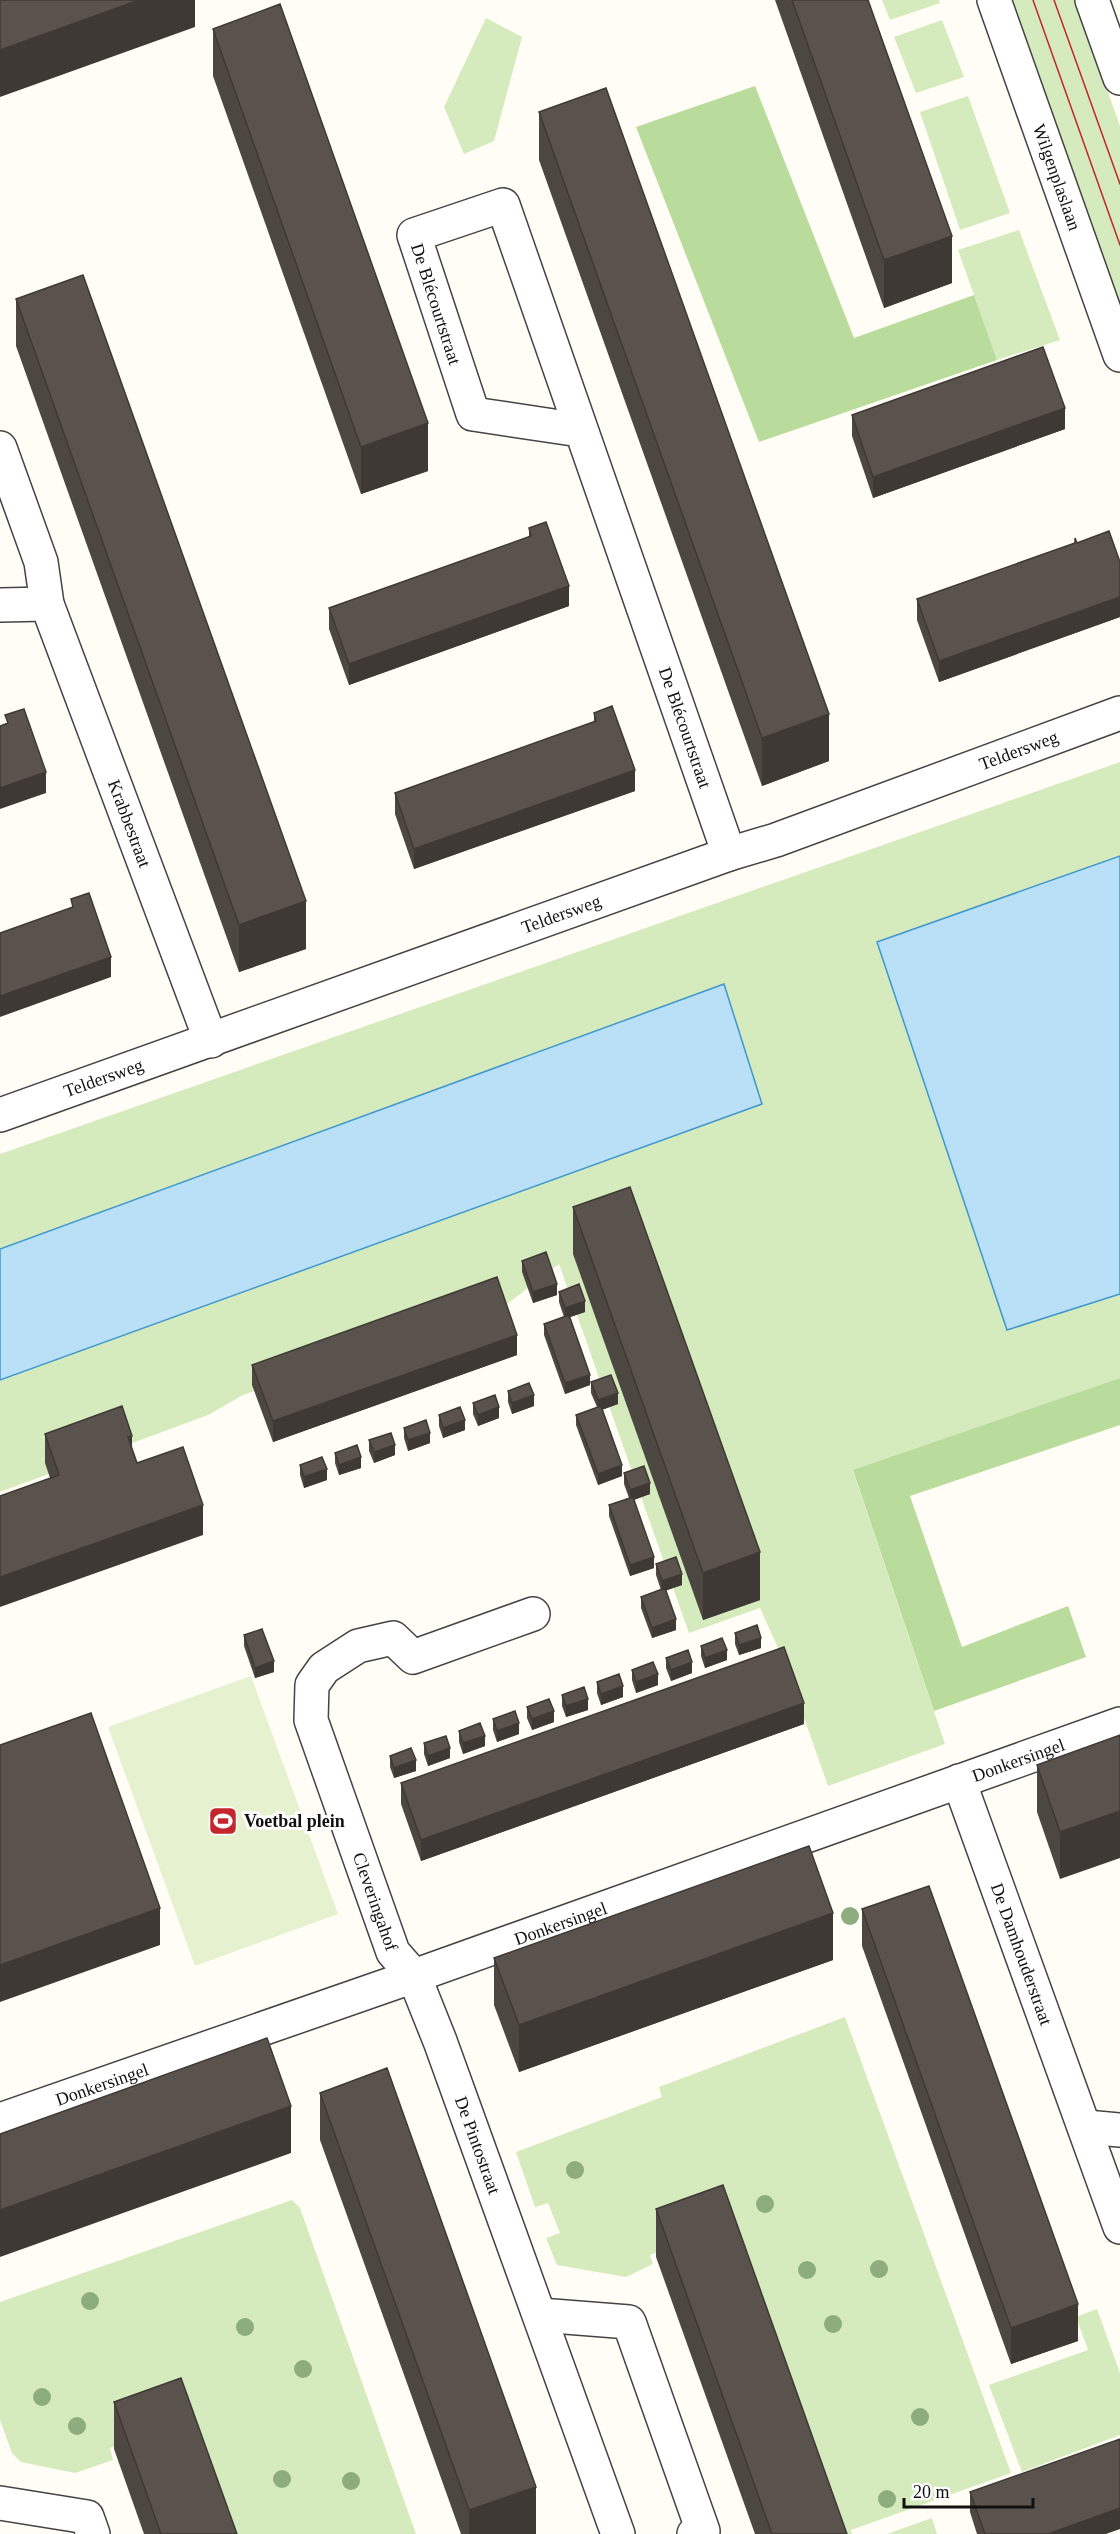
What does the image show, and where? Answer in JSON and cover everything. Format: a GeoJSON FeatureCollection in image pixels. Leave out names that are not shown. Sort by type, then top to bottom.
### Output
{"type":"FeatureCollection","features":[{"type":"Feature","properties":{"kind":"street","name":"Wilgenplaslaan"},"geometry":{"type":"LineString","coordinates":[[994,0],[1120,355]]}},
{"type":"Feature","properties":{"kind":"street"},"geometry":{"type":"LineString","coordinates":[[1092,0],[1120,78]]}},
{"type":"Feature","properties":{"kind":"street","name":"De Blécourtstraat"},"geometry":{"type":"LineString","coordinates":[[580,430],[473,414],[414,235],[503,205],[729,854]]}},
{"type":"Feature","properties":{"kind":"street","name":"Krabbestraat"},"geometry":{"type":"LineString","coordinates":[[0,448],[41,562],[47,604],[211,1041]]}},
{"type":"Feature","properties":{"kind":"street"},"geometry":{"type":"LineString","coordinates":[[0,605],[47,604]]}},
{"type":"Feature","properties":{"kind":"street","name":"Teldersweg"},"geometry":{"type":"LineString","coordinates":[[0,1115],[729,854],[776,840],[1120,713]]}},
{"type":"Feature","properties":{"kind":"street","name":"Cleveringahof"},"geometry":{"type":"LineString","coordinates":[[414,1976],[393,1952],[311,1720],[312,1685],[324,1668],[358,1646],[393,1638],[413,1657],[533,1614]]}},
{"type":"Feature","properties":{"kind":"street","name":"Donkersingel"},"geometry":{"type":"LineString","coordinates":[[0,2120],[414,1976],[1120,1724]]}},
{"type":"Feature","properties":{"kind":"street","name":"De Damhouderstraat"},"geometry":{"type":"LineString","coordinates":[[959,1780],[1067,2083],[1086,2127],[1120,2227]]}},
{"type":"Feature","properties":{"kind":"street","name":"De Pintostraat"},"geometry":{"type":"LineString","coordinates":[[414,1976],[444,2051],[618,2534]]}},
{"type":"Feature","properties":{"kind":"street"},"geometry":{"type":"LineString","coordinates":[[1086,2127],[1120,2130]]}},
{"type":"Feature","properties":{"kind":"street"},"geometry":{"type":"LineString","coordinates":[[540,2315],[629,2322],[703,2531],[694,2534]]}},
{"type":"Feature","properties":{"kind":"street"},"geometry":{"type":"LineString","coordinates":[[0,2503],[87,2517],[93,2534]]}},
{"type":"Feature","properties":{"kind":"green space"},"geometry":{"type":"Polygon","coordinates":[[[882,0],[939,0],[940,3],[890,20],[882,0]]]}},
{"type":"Feature","properties":{"kind":"green space"},"geometry":{"type":"Polygon","coordinates":[[[1009,0],[1075,0],[1120,126],[1120,308],[1009,0]]]}},
{"type":"Feature","properties":{"kind":"green space"},"geometry":{"type":"Polygon","coordinates":[[[486,18],[522,37],[494,141],[464,154],[444,107],[486,18]]]}},
{"type":"Feature","properties":{"kind":"green space"},"geometry":{"type":"Polygon","coordinates":[[[942,20],[964,77],[916,93],[894,37],[942,20]]]}},
{"type":"Feature","properties":{"kind":"green space"},"geometry":{"type":"Polygon","coordinates":[[[755,86],[854,338],[974,295],[997,360],[759,442],[636,127],[755,86]]]}},
{"type":"Feature","properties":{"kind":"green space"},"geometry":{"type":"Polygon","coordinates":[[[968,96],[1010,213],[960,230],[920,112],[968,96]]]}},
{"type":"Feature","properties":{"kind":"green space"},"geometry":{"type":"Polygon","coordinates":[[[1019,230],[1060,340],[997,360],[958,250],[1019,230]]]}},
{"type":"Feature","properties":{"kind":"green space"},"geometry":{"type":"Polygon","coordinates":[[[1120,762],[1120,856],[877,942],[1007,1330],[1120,1294],[1120,1378],[853,1471],[945,1744],[828,1786],[784,1661],[760,1608],[689,1633],[559,1264],[507,1304],[243,1395],[208,1415],[0,1492],[0,1380],[762,1103],[724,984],[0,1249],[0,1154],[1120,762]]]}},
{"type":"Feature","properties":{"kind":"green space"},"geometry":{"type":"Polygon","coordinates":[[[1120,1378],[1120,1425],[910,1496],[962,1647],[1068,1606],[1086,1657],[934,1711],[853,1470],[1120,1378]]]}},
{"type":"Feature","properties":{"kind":"green space","name":"Voetbal plein"},"geometry":{"type":"Polygon","coordinates":[[[251,1676],[338,1914],[195,1966],[108,1727],[251,1676]]]}},
{"type":"Feature","properties":{"kind":"green space"},"geometry":{"type":"Polygon","coordinates":[[[845,2017],[1011,2473],[851,2530],[852,2534],[837,2534],[727,2225],[650,2255],[653,2264],[626,2277],[557,2265],[546,2238],[560,2233],[548,2203],[535,2207],[516,2152],[662,2097],[659,2087],[845,2017]]]}},
{"type":"Feature","properties":{"kind":"green space"},"geometry":{"type":"Polygon","coordinates":[[[292,2200],[300,2208],[416,2534],[226,2534],[184,2418],[110,2448],[113,2460],[75,2473],[21,2462],[12,2453],[0,2420],[0,2302],[292,2200]]]}},
{"type":"Feature","properties":{"kind":"green space"},"geometry":{"type":"Polygon","coordinates":[[[1097,2309],[1120,2373],[1120,2435],[1022,2472],[989,2385],[1088,2350],[1076,2317],[1097,2309]]]}},
{"type":"Feature","properties":{"kind":"green space"},"geometry":{"type":"Polygon","coordinates":[[[932,2518],[937,2534],[887,2534],[932,2518]]]}},
{"type":"Feature","properties":{"kind":"water"},"geometry":{"type":"Polygon","coordinates":[[[1120,856],[1120,1294],[1007,1330],[877,942],[1120,856]]]}},
{"type":"Feature","properties":{"kind":"water"},"geometry":{"type":"Polygon","coordinates":[[[724,984],[762,1104],[0,1380],[0,1249],[724,984]]]}},
{"type":"Feature","properties":{"kind":"building"},"geometry":{"type":"Polygon","coordinates":[[[0,0],[139,0],[0,50],[0,0]]]}},
{"type":"Feature","properties":{"kind":"building"},"geometry":{"type":"Polygon","coordinates":[[[792,0],[868,0],[952,236],[884,260],[792,0]]]}},
{"type":"Feature","properties":{"kind":"building"},"geometry":{"type":"Polygon","coordinates":[[[280,4],[428,423],[361,447],[213,29],[280,4]]]}},
{"type":"Feature","properties":{"kind":"building"},"geometry":{"type":"Polygon","coordinates":[[[606,88],[829,714],[762,738],[539,112],[606,88]]]}},
{"type":"Feature","properties":{"kind":"building"},"geometry":{"type":"Polygon","coordinates":[[[83,275],[306,901],[239,925],[16,299],[83,275]]]}},
{"type":"Feature","properties":{"kind":"building"},"geometry":{"type":"Polygon","coordinates":[[[1043,347],[1065,408],[873,477],[852,415],[1043,347]]]}},
{"type":"Feature","properties":{"kind":"building"},"geometry":{"type":"Polygon","coordinates":[[[546,522],[569,586],[349,664],[329,608],[531,536],[529,528],[546,522]]]}},
{"type":"Feature","properties":{"kind":"building"},"geometry":{"type":"Polygon","coordinates":[[[1109,531],[1120,562],[1120,597],[939,661],[917,599],[1075,543],[1075,538],[1077,543],[1109,531]]]}},
{"type":"Feature","properties":{"kind":"building"},"geometry":{"type":"Polygon","coordinates":[[[612,706],[635,770],[414,849],[395,793],[596,721],[594,713],[612,706]]]}},
{"type":"Feature","properties":{"kind":"building"},"geometry":{"type":"Polygon","coordinates":[[[24,709],[46,772],[0,788],[0,726],[8,723],[5,715],[24,709]]]}},
{"type":"Feature","properties":{"kind":"building"},"geometry":{"type":"Polygon","coordinates":[[[89,893],[111,957],[0,996],[0,933],[73,907],[71,899],[89,893]]]}},
{"type":"Feature","properties":{"kind":"building"},"geometry":{"type":"Polygon","coordinates":[[[630,1187],[760,1552],[703,1573],[573,1207],[630,1187]]]}},
{"type":"Feature","properties":{"kind":"building"},"geometry":{"type":"Polygon","coordinates":[[[546,1252],[557,1284],[533,1292],[522,1261],[546,1252]]]}},
{"type":"Feature","properties":{"kind":"building"},"geometry":{"type":"Polygon","coordinates":[[[497,1277],[517,1335],[273,1421],[252,1365],[497,1277]]]}},
{"type":"Feature","properties":{"kind":"building"},"geometry":{"type":"Polygon","coordinates":[[[579,1284],[585,1301],[565,1308],[559,1292],[579,1284]]]}},
{"type":"Feature","properties":{"kind":"building"},"geometry":{"type":"Polygon","coordinates":[[[569,1315],[590,1375],[565,1383],[544,1324],[569,1315]]]}},
{"type":"Feature","properties":{"kind":"building"},"geometry":{"type":"Polygon","coordinates":[[[611,1375],[618,1393],[598,1400],[591,1382],[611,1375]]]}},
{"type":"Feature","properties":{"kind":"building"},"geometry":{"type":"Polygon","coordinates":[[[529,1383],[534,1395],[512,1403],[508,1391],[529,1383]]]}},
{"type":"Feature","properties":{"kind":"building"},"geometry":{"type":"Polygon","coordinates":[[[495,1395],[499,1407],[478,1415],[473,1403],[495,1395]]]}},
{"type":"Feature","properties":{"kind":"building"},"geometry":{"type":"Polygon","coordinates":[[[122,1406],[132,1436],[128,1437],[137,1463],[183,1447],[203,1505],[0,1577],[0,1496],[59,1475],[45,1434],[122,1406]]]}},
{"type":"Feature","properties":{"kind":"building"},"geometry":{"type":"Polygon","coordinates":[[[601,1406],[622,1465],[598,1474],[576,1415],[601,1406]]]}},
{"type":"Feature","properties":{"kind":"building"},"geometry":{"type":"Polygon","coordinates":[[[460,1407],[465,1420],[443,1428],[439,1415],[460,1407]]]}},
{"type":"Feature","properties":{"kind":"building"},"geometry":{"type":"Polygon","coordinates":[[[426,1420],[430,1433],[408,1440],[404,1428],[426,1420]]]}},
{"type":"Feature","properties":{"kind":"building"},"geometry":{"type":"Polygon","coordinates":[[[391,1433],[395,1445],[374,1452],[369,1440],[391,1433]]]}},
{"type":"Feature","properties":{"kind":"building"},"geometry":{"type":"Polygon","coordinates":[[[357,1445],[361,1457],[339,1465],[335,1453],[357,1445]]]}},
{"type":"Feature","properties":{"kind":"building"},"geometry":{"type":"Polygon","coordinates":[[[322,1457],[327,1469],[304,1477],[300,1465],[322,1457]]]}},
{"type":"Feature","properties":{"kind":"building"},"geometry":{"type":"Polygon","coordinates":[[[644,1466],[650,1483],[630,1490],[624,1473],[644,1466]]]}},
{"type":"Feature","properties":{"kind":"building"},"geometry":{"type":"Polygon","coordinates":[[[633,1497],[654,1557],[630,1565],[609,1505],[633,1497]]]}},
{"type":"Feature","properties":{"kind":"building"},"geometry":{"type":"Polygon","coordinates":[[[676,1557],[682,1574],[662,1581],[656,1564],[676,1557]]]}},
{"type":"Feature","properties":{"kind":"building"},"geometry":{"type":"Polygon","coordinates":[[[665,1588],[676,1619],[652,1628],[641,1597],[665,1588]]]}},
{"type":"Feature","properties":{"kind":"building"},"geometry":{"type":"Polygon","coordinates":[[[757,1625],[761,1638],[739,1645],[735,1633],[757,1625]]]}},
{"type":"Feature","properties":{"kind":"building"},"geometry":{"type":"Polygon","coordinates":[[[262,1629],[274,1661],[255,1668],[244,1635],[262,1629]]]}},
{"type":"Feature","properties":{"kind":"building"},"geometry":{"type":"Polygon","coordinates":[[[722,1638],[727,1650],[705,1658],[701,1646],[722,1638]]]}},
{"type":"Feature","properties":{"kind":"building"},"geometry":{"type":"Polygon","coordinates":[[[784,1647],[804,1703],[421,1840],[401,1783],[784,1647]]]}},
{"type":"Feature","properties":{"kind":"building"},"geometry":{"type":"Polygon","coordinates":[[[688,1650],[692,1662],[671,1670],[666,1658],[688,1650]]]}},
{"type":"Feature","properties":{"kind":"building"},"geometry":{"type":"Polygon","coordinates":[[[653,1662],[658,1674],[636,1682],[632,1670],[653,1662]]]}},
{"type":"Feature","properties":{"kind":"building"},"geometry":{"type":"Polygon","coordinates":[[[619,1674],[623,1686],[601,1694],[597,1682],[619,1674]]]}},
{"type":"Feature","properties":{"kind":"building"},"geometry":{"type":"Polygon","coordinates":[[[584,1687],[588,1699],[566,1706],[562,1695],[584,1687]]]}},
{"type":"Feature","properties":{"kind":"building"},"geometry":{"type":"Polygon","coordinates":[[[549,1699],[554,1711],[532,1719],[527,1707],[549,1699]]]}},
{"type":"Feature","properties":{"kind":"building"},"geometry":{"type":"Polygon","coordinates":[[[515,1711],[519,1723],[497,1731],[493,1719],[515,1711]]]}},
{"type":"Feature","properties":{"kind":"building"},"geometry":{"type":"Polygon","coordinates":[[[91,1713],[160,1908],[0,1965],[0,1745],[91,1713]]]}},
{"type":"Feature","properties":{"kind":"building"},"geometry":{"type":"Polygon","coordinates":[[[480,1723],[485,1736],[463,1743],[459,1731],[480,1723]]]}},
{"type":"Feature","properties":{"kind":"building"},"geometry":{"type":"Polygon","coordinates":[[[1120,1735],[1120,1811],[1060,1832],[1037,1765],[1120,1735]]]}},
{"type":"Feature","properties":{"kind":"building"},"geometry":{"type":"Polygon","coordinates":[[[446,1736],[450,1748],[428,1756],[424,1743],[446,1736]]]}},
{"type":"Feature","properties":{"kind":"building"},"geometry":{"type":"Polygon","coordinates":[[[411,1748],[416,1760],[394,1768],[390,1756],[411,1748]]]}},
{"type":"Feature","properties":{"kind":"building"},"geometry":{"type":"Polygon","coordinates":[[[809,1846],[833,1913],[519,2025],[494,1958],[809,1846]]]}},
{"type":"Feature","properties":{"kind":"building"},"geometry":{"type":"Polygon","coordinates":[[[929,1886],[1078,2304],[1011,2328],[862,1909],[929,1886]]]}},
{"type":"Feature","properties":{"kind":"building"},"geometry":{"type":"Polygon","coordinates":[[[267,2038],[291,2106],[0,2210],[0,2134],[267,2038]]]}},
{"type":"Feature","properties":{"kind":"building"},"geometry":{"type":"Polygon","coordinates":[[[387,2068],[536,2487],[469,2510],[320,2093],[387,2068]]]}},
{"type":"Feature","properties":{"kind":"building"},"geometry":{"type":"Polygon","coordinates":[[[723,2185],[847,2534],[772,2534],[656,2209],[723,2185]]]}},
{"type":"Feature","properties":{"kind":"building"},"geometry":{"type":"Polygon","coordinates":[[[181,2378],[237,2534],[161,2534],[114,2402],[181,2378]]]}},
{"type":"Feature","properties":{"kind":"building"},"geometry":{"type":"Polygon","coordinates":[[[1120,2439],[1120,2508],[1048,2534],[985,2534],[970,2492],[1120,2439]]]}},
{"type":"Feature","properties":{"kind":"tram line"},"geometry":{"type":"LineString","coordinates":[[1033,0],[1120,245]]}},
{"type":"Feature","properties":{"kind":"tram line"},"geometry":{"type":"LineString","coordinates":[[1054,0],[1120,184]]}},
{"type":"Feature","properties":{"kind":"place","name":"Voetbal plein"},"geometry":{"type":"Point","coordinates":[223,1821]}}]}
